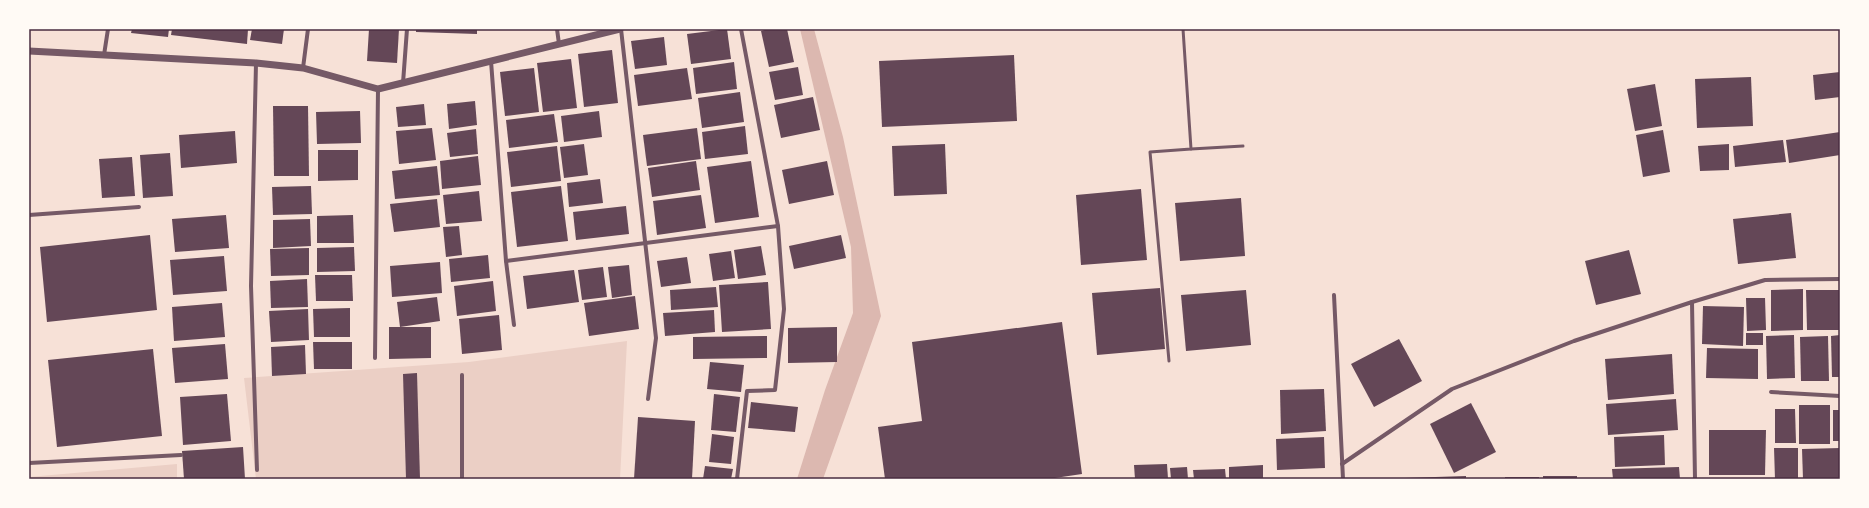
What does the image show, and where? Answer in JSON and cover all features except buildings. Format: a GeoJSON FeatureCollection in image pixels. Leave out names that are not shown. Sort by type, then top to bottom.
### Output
{"type":"FeatureCollection","features":[{"type":"Feature","properties":{"kind":"street"},"geometry":{"type":"LineString","coordinates":[[104,55],[108,29]]}},
{"type":"Feature","properties":{"kind":"street"},"geometry":{"type":"LineString","coordinates":[[303,68],[308,29]]}},
{"type":"Feature","properties":{"kind":"street"},"geometry":{"type":"LineString","coordinates":[[403,83],[407,29]]}},
{"type":"Feature","properties":{"kind":"street"},"geometry":{"type":"LineString","coordinates":[[557,29],[559,44]]}},
{"type":"Feature","properties":{"kind":"street"},"geometry":{"type":"LineString","coordinates":[[29,51],[256,63],[303,68],[378,89],[620,29],[656,338],[648,399]]}},
{"type":"Feature","properties":{"kind":"street"},"geometry":{"type":"LineString","coordinates":[[737,479],[747,391],[775,390],[784,309],[778,226],[741,29]]}},
{"type":"Feature","properties":{"kind":"street"},"geometry":{"type":"LineString","coordinates":[[491,61],[506,261],[514,325]]}},
{"type":"Feature","properties":{"kind":"street"},"geometry":{"type":"LineString","coordinates":[[256,63],[251,286],[257,470]]}},
{"type":"Feature","properties":{"kind":"street"},"geometry":{"type":"LineString","coordinates":[[375,358],[378,89]]}},
{"type":"Feature","properties":{"kind":"street"},"geometry":{"type":"LineString","coordinates":[[29,214],[139,207]]}},
{"type":"Feature","properties":{"kind":"street"},"geometry":{"type":"LineString","coordinates":[[506,261],[778,226]]}},
{"type":"Feature","properties":{"kind":"street"},"geometry":{"type":"LineString","coordinates":[[1342,464],[1452,389],[1574,341],[1692,302],[1765,280],[1840,279]]}},
{"type":"Feature","properties":{"kind":"street"},"geometry":{"type":"LineString","coordinates":[[1334,295],[1343,479]]}},
{"type":"Feature","properties":{"kind":"street"},"geometry":{"type":"LineString","coordinates":[[1692,302],[1695,479]]}},
{"type":"Feature","properties":{"kind":"street"},"geometry":{"type":"LineString","coordinates":[[462,375],[462,479]]}},
{"type":"Feature","properties":{"kind":"street"},"geometry":{"type":"LineString","coordinates":[[1771,392],[1840,396]]}},
{"type":"Feature","properties":{"kind":"street"},"geometry":{"type":"LineString","coordinates":[[29,463],[181,455]]}},
{"type":"Feature","properties":{"kind":"lane"},"geometry":{"type":"LineString","coordinates":[[1182,29],[1191,149]]}},
{"type":"Feature","properties":{"kind":"lane"},"geometry":{"type":"LineString","coordinates":[[1169,361],[1150,152],[1243,146]]}},
{"type":"Feature","properties":{"kind":"shaded area"},"geometry":{"type":"Polygon","coordinates":[[[800,29],[814,29],[843,137],[881,316],[823,479],[797,479],[825,390],[853,313],[851,247],[800,29]]]}},
{"type":"Feature","properties":{"kind":"shaded area"},"geometry":{"type":"Polygon","coordinates":[[[627,341],[620,479],[256,479],[244,378],[469,362],[627,341]]]}},
{"type":"Feature","properties":{"kind":"shaded area"},"geometry":{"type":"Polygon","coordinates":[[[177,464],[177,479],[29,479],[29,477],[177,464]]]}}]}
